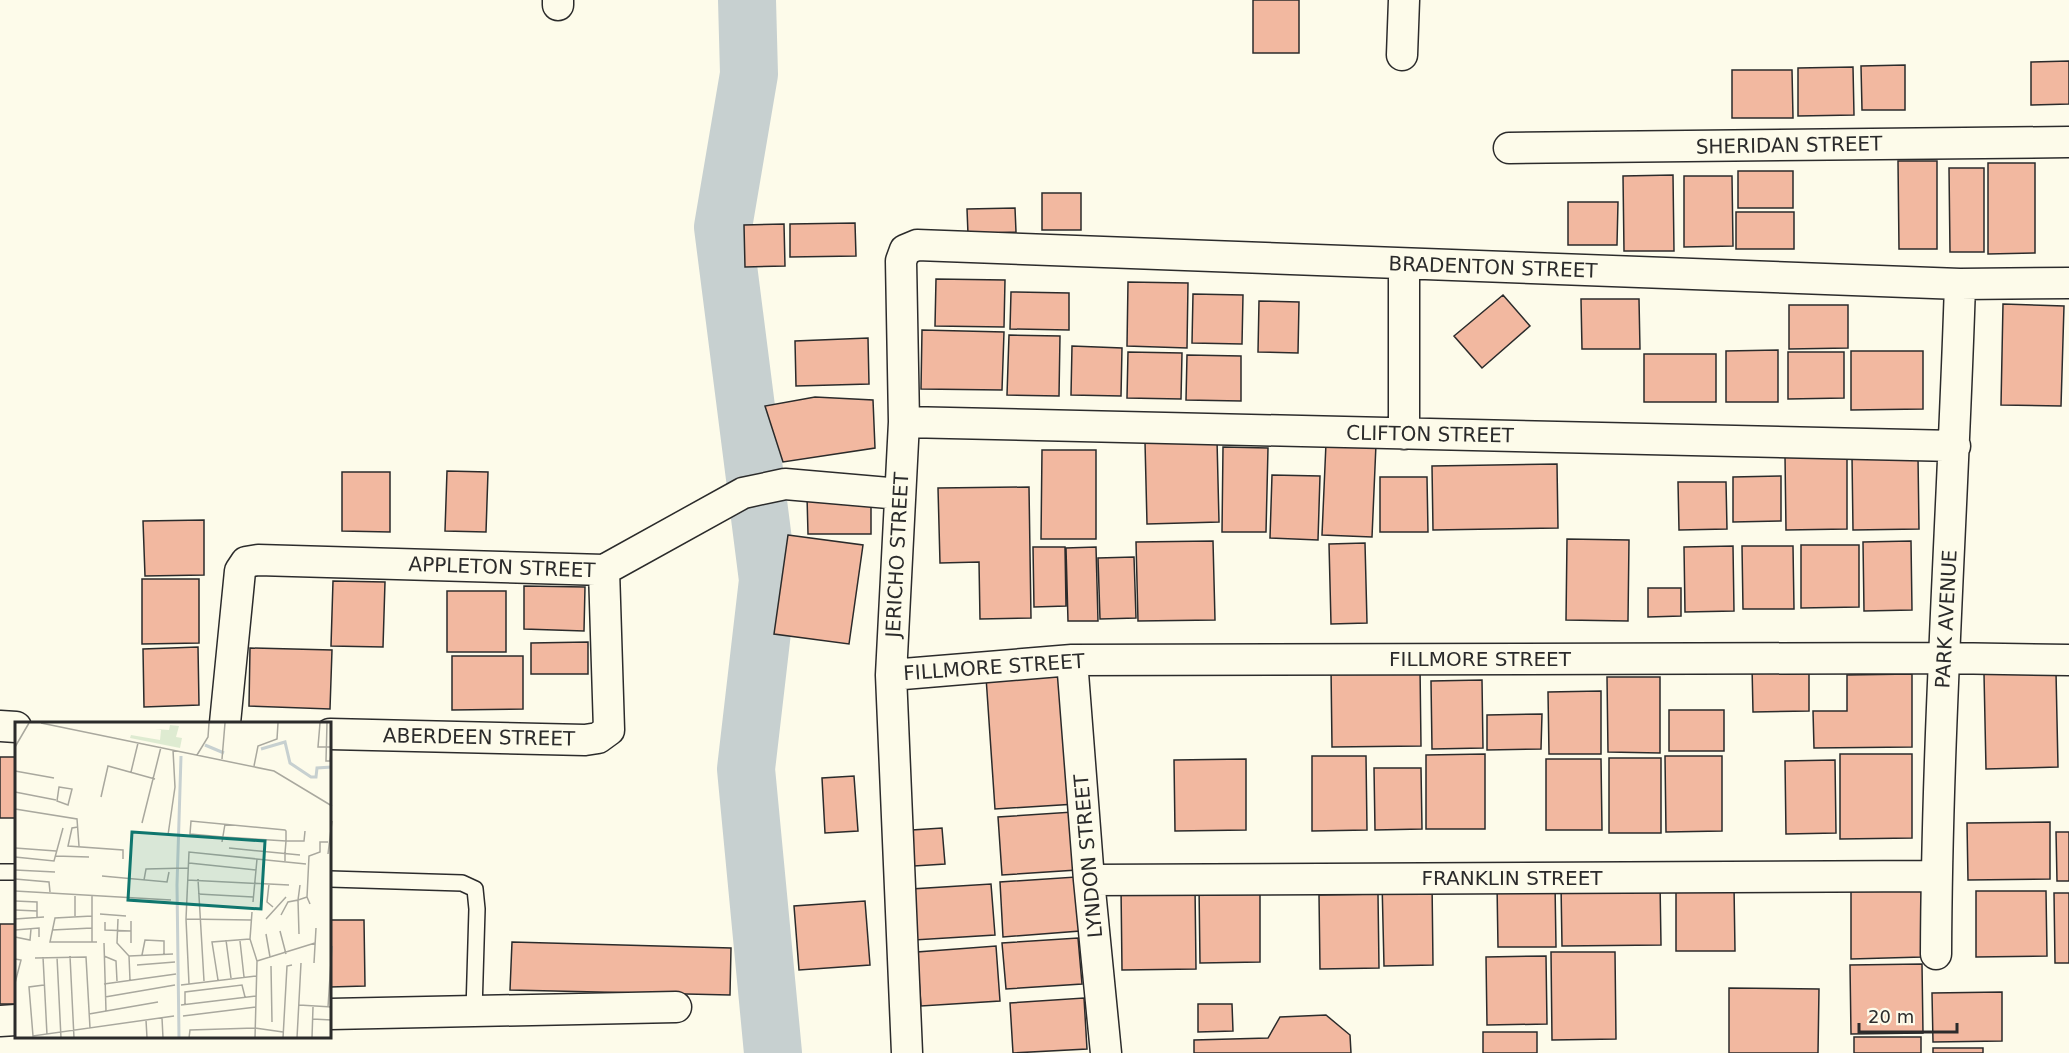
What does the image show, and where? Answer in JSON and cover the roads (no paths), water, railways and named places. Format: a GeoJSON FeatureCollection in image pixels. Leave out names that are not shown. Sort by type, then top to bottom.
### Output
{"type":"FeatureCollection","features":[{"type":"Feature","properties":{"kind":"street"},"geometry":{"type":"LineString","coordinates":[[1402,55],[1404,0]]}},
{"type":"Feature","properties":{"kind":"street","name":"SHERIDAN STREET"},"geometry":{"type":"LineString","coordinates":[[1509,148],[2069,142]]}},
{"type":"Feature","properties":{"kind":"street","name":"BRADENTON STREET"},"geometry":{"type":"LineString","coordinates":[[917,244],[1960,284],[2069,283]]}},
{"type":"Feature","properties":{"kind":"street","name":"JERICHO STREET"},"geometry":{"type":"LineString","coordinates":[[907,1053],[891,675],[904,422],[900,261],[904,250],[917,244]]}},
{"type":"Feature","properties":{"kind":"street"},"geometry":{"type":"LineString","coordinates":[[1404,264],[1404,434]]}},
{"type":"Feature","properties":{"kind":"street","name":"PARK AVENUE"},"geometry":{"type":"LineString","coordinates":[[1936,954],[1936,876],[1943,658],[1955,446],[1960,284]]}},
{"type":"Feature","properties":{"kind":"street","name":"CLIFTON STREET"},"geometry":{"type":"LineString","coordinates":[[904,422],[1955,446]]}},
{"type":"Feature","properties":{"kind":"street","name":"APPLETON STREET"},"geometry":{"type":"LineString","coordinates":[[225,722],[240,571],[246,562],[258,560],[604,570],[743,493],[785,484],[900,494]]}},
{"type":"Feature","properties":{"kind":"street","name":"ABERDEEN STREET"},"geometry":{"type":"LineString","coordinates":[[332,734],[585,740],[598,738],[609,730],[604,570]]}},
{"type":"Feature","properties":{"kind":"street","name":"FILLMORE STREET"},"geometry":{"type":"LineString","coordinates":[[891,675],[1072,660],[1943,658],[2069,660]]}},
{"type":"Feature","properties":{"kind":"street","name":"LYNDON STREET"},"geometry":{"type":"LineString","coordinates":[[1072,660],[1089,880],[1106,1053]]}},
{"type":"Feature","properties":{"kind":"street","name":"FRANKLIN STREET"},"geometry":{"type":"LineString","coordinates":[[1089,880],[1936,876]]}},
{"type":"Feature","properties":{"kind":"street"},"geometry":{"type":"LineString","coordinates":[[332,1014],[676,1007]]}},
{"type":"Feature","properties":{"kind":"street"},"geometry":{"type":"LineString","coordinates":[[0,1021],[15,1020]]}},
{"type":"Feature","properties":{"kind":"lane"},"geometry":{"type":"LineString","coordinates":[[332,879],[462,883],[474,889],[477,909],[474,1011]]}},
{"type":"Feature","properties":{"kind":"waterway"},"geometry":{"type":"LineString","coordinates":[[747,0],[749,74],[723,227],[768,580],[746,769],[773,1053]]}}]}
